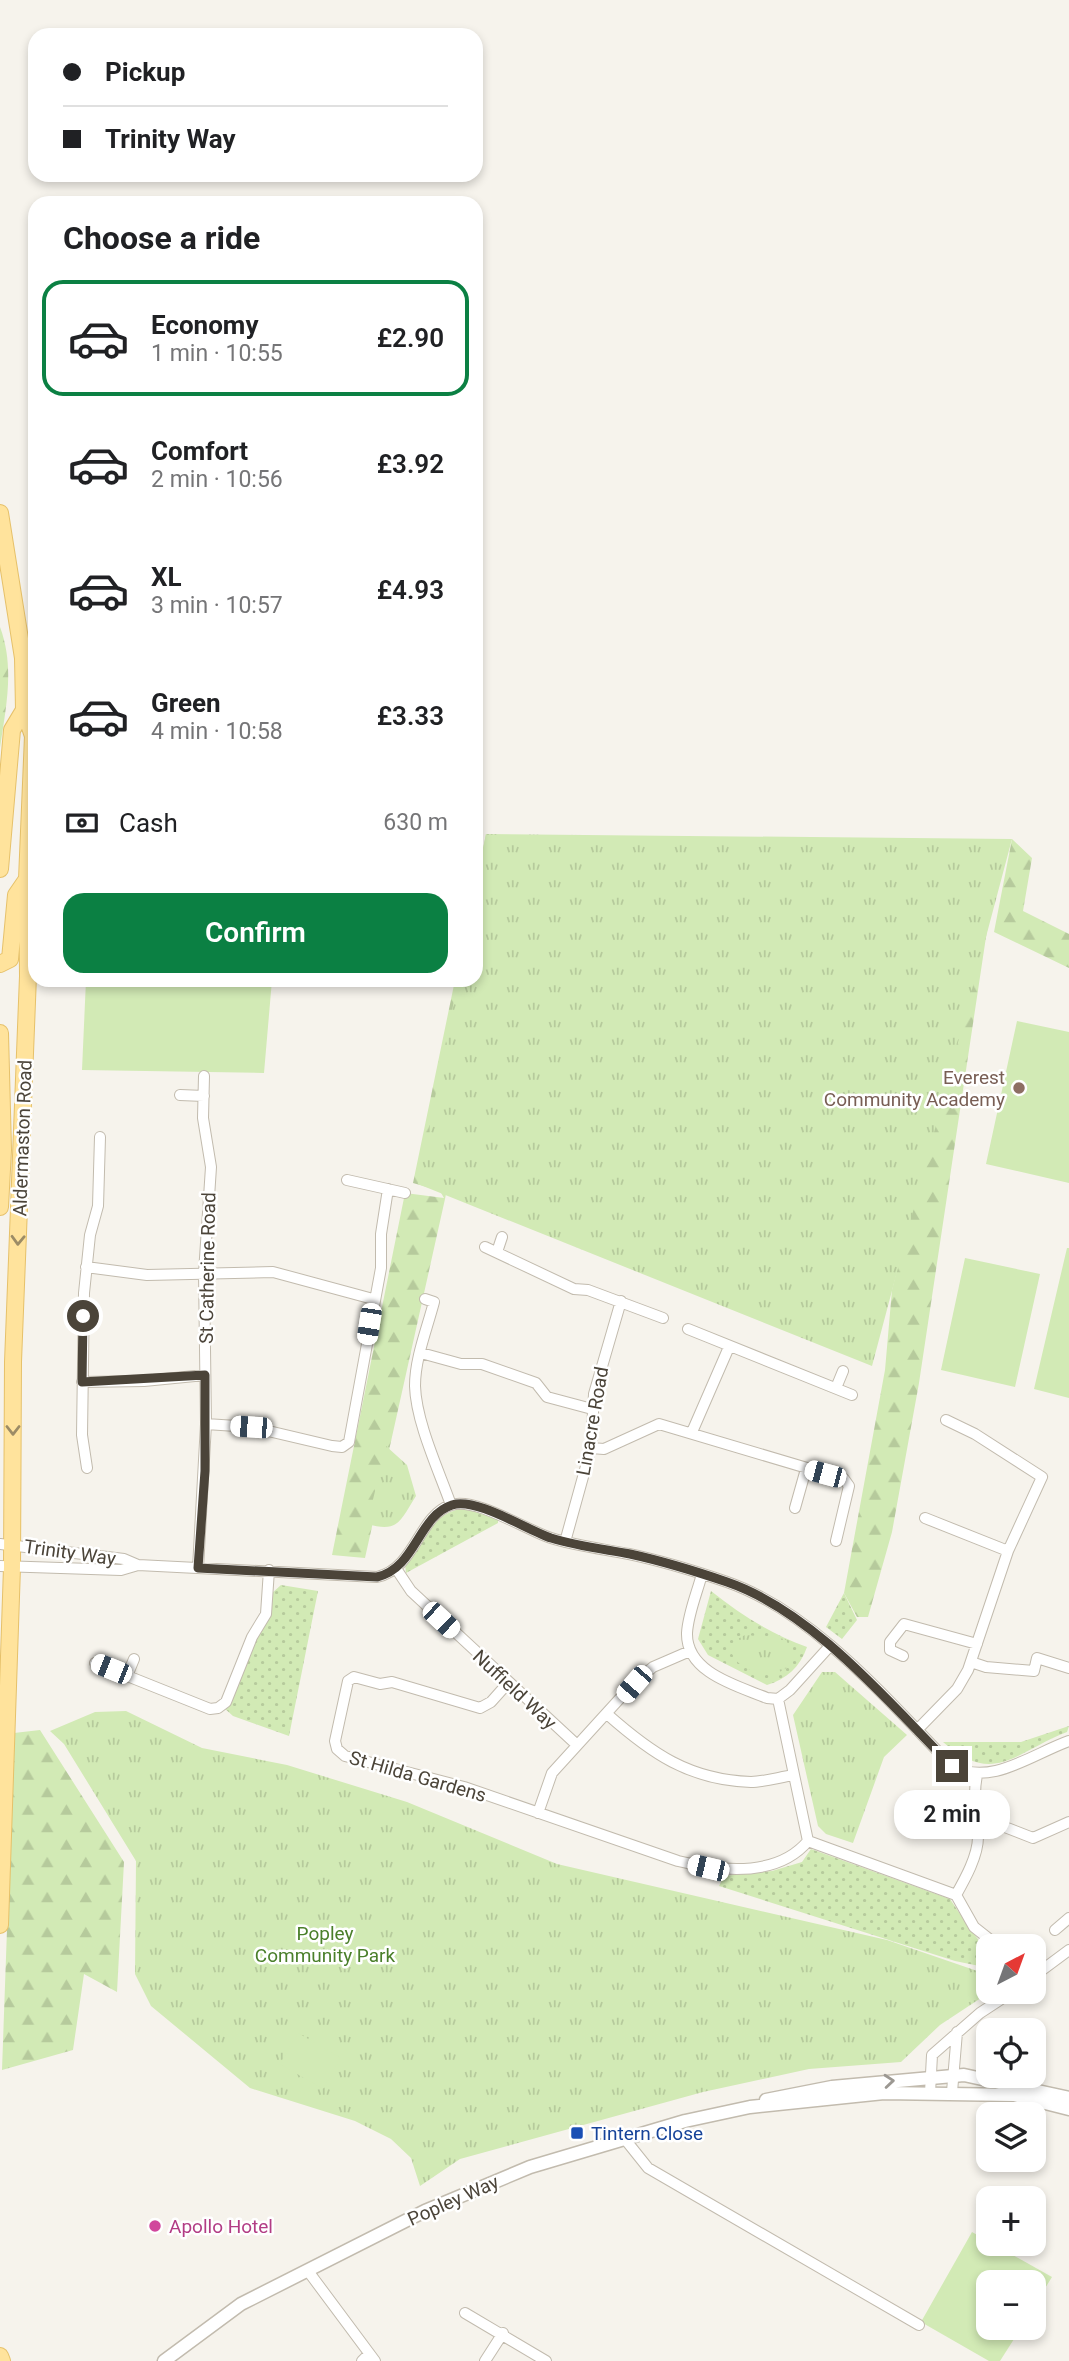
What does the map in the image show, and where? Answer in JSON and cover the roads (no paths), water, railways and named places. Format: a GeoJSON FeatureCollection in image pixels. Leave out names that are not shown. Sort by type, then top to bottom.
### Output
{"type":"FeatureCollection","features":[{"type":"Feature","properties":{"kind":"main road","name":"Aldermaston Road"},"geometry":{"type":"LineString","coordinates":[[0,513],[23,658],[24,710],[28,722]]}},
{"type":"Feature","properties":{"kind":"main road","name":"Aldermaston Road"},"geometry":{"type":"LineString","coordinates":[[0,869],[12,730],[24,710]]}},
{"type":"Feature","properties":{"kind":"main road"},"geometry":{"type":"LineString","coordinates":[[3,821],[28,823]]}},
{"type":"Feature","properties":{"kind":"main road","name":"Aldermaston Road"},"geometry":{"type":"LineString","coordinates":[[0,1925],[6,1544],[28,976],[28,870]]}},
{"type":"Feature","properties":{"kind":"main road"},"geometry":{"type":"LineString","coordinates":[[0,965],[10,958],[16,895],[27,879]]}},
{"type":"Feature","properties":{"kind":"main road"},"geometry":{"type":"LineString","coordinates":[[0,965],[28,976]]}},
{"type":"Feature","properties":{"kind":"main road","name":"Aldermaston Road"},"geometry":{"type":"LineString","coordinates":[[0,1033],[0,1207]]}},
{"type":"Feature","properties":{"kind":"main road","name":"Aldermaston Road"},"geometry":{"type":"LineString","coordinates":[[0,1629],[6,1567]]}},
{"type":"Feature","properties":{"kind":"main road"},"geometry":{"type":"LineString","coordinates":[[0,2356],[2,2361]]}},
{"type":"Feature","properties":{"kind":"street","name":"St Catherine Road"},"geometry":{"type":"LineString","coordinates":[[198,1568],[206,1423],[206,1207],[211,1167],[203,1118],[204,1076]]}},
{"type":"Feature","properties":{"kind":"street"},"geometry":{"type":"LineString","coordinates":[[180,1095],[204,1096]]}},
{"type":"Feature","properties":{"kind":"street"},"geometry":{"type":"LineString","coordinates":[[87,1468],[82,1435],[86,1267],[90,1235],[99,1206],[100,1138]]}},
{"type":"Feature","properties":{"kind":"street"},"geometry":{"type":"LineString","coordinates":[[347,1180],[405,1194]]}},
{"type":"Feature","properties":{"kind":"street"},"geometry":{"type":"LineString","coordinates":[[206,1423],[251,1427],[342,1447],[349,1442],[373,1299],[381,1268],[381,1234],[388,1189]]}},
{"type":"Feature","properties":{"kind":"street"},"geometry":{"type":"LineString","coordinates":[[497,1252],[502,1237]]}},
{"type":"Feature","properties":{"kind":"street"},"geometry":{"type":"LineString","coordinates":[[485,1247],[574,1289],[588,1290],[663,1318]]}},
{"type":"Feature","properties":{"kind":"street"},"geometry":{"type":"LineString","coordinates":[[86,1267],[147,1275],[273,1272],[373,1299]]}},
{"type":"Feature","properties":{"kind":"street"},"geometry":{"type":"LineString","coordinates":[[425,1299],[434,1302],[415,1390],[425,1430],[452,1505]]}},
{"type":"Feature","properties":{"kind":"street","name":"Linacre Road"},"geometry":{"type":"LineString","coordinates":[[565,1542],[591,1447],[592,1409],[598,1375],[621,1301]]}},
{"type":"Feature","properties":{"kind":"street"},"geometry":{"type":"LineString","coordinates":[[688,1329],[852,1395]]}},
{"type":"Feature","properties":{"kind":"street"},"geometry":{"type":"LineString","coordinates":[[692,1432],[729,1347]]}},
{"type":"Feature","properties":{"kind":"street"},"geometry":{"type":"LineString","coordinates":[[421,1353],[461,1364],[482,1364],[536,1382],[547,1397],[592,1409]]}},
{"type":"Feature","properties":{"kind":"street"},"geometry":{"type":"LineString","coordinates":[[836,1388],[843,1371]]}},
{"type":"Feature","properties":{"kind":"street"},"geometry":{"type":"LineString","coordinates":[[82,1382],[205,1375]]}},
{"type":"Feature","properties":{"kind":"street"},"geometry":{"type":"LineString","coordinates":[[917,1730],[957,1689],[971,1662],[1008,1550],[1042,1477],[975,1434],[946,1420]]}},
{"type":"Feature","properties":{"kind":"street"},"geometry":{"type":"LineString","coordinates":[[591,1447],[604,1449],[659,1424],[844,1479],[849,1486],[836,1541]]}},
{"type":"Feature","properties":{"kind":"street"},"geometry":{"type":"LineString","coordinates":[[794,1508],[806,1469]]}},
{"type":"Feature","properties":{"kind":"street"},"geometry":{"type":"LineString","coordinates":[[397,1570],[434,1519],[452,1505],[465,1503],[565,1542],[629,1554],[730,1583],[774,1605],[874,1686],[952,1766],[977,1775],[1002,1770],[1069,1741]]}},
{"type":"Feature","properties":{"kind":"street"},"geometry":{"type":"LineString","coordinates":[[925,1518],[1008,1550]]}},
{"type":"Feature","properties":{"kind":"street","name":"Trinity Way"},"geometry":{"type":"LineString","coordinates":[[6,1544],[124,1559],[138,1565]]}},
{"type":"Feature","properties":{"kind":"street","name":"Trinity Way"},"geometry":{"type":"LineString","coordinates":[[6,1567],[121,1570],[138,1565],[368,1577],[397,1570]]}},
{"type":"Feature","properties":{"kind":"street"},"geometry":{"type":"LineString","coordinates":[[94,1663],[210,1709],[218,1708],[226,1702],[252,1637],[266,1614],[269,1570]]}},
{"type":"Feature","properties":{"kind":"street","name":"Nuffield Way"},"geometry":{"type":"LineString","coordinates":[[397,1570],[411,1591],[508,1684],[577,1745]]}},
{"type":"Feature","properties":{"kind":"street"},"geometry":{"type":"LineString","coordinates":[[702,1574],[687,1633],[690,1651],[708,1670],[767,1698],[778,1699],[790,1690],[829,1647]]}},
{"type":"Feature","properties":{"kind":"street"},"geometry":{"type":"LineString","coordinates":[[903,1656],[890,1650],[890,1642],[904,1624],[977,1644]]}},
{"type":"Feature","properties":{"kind":"street"},"geometry":{"type":"LineString","coordinates":[[690,1651],[653,1667],[577,1745],[552,1773],[538,1813],[678,1861],[713,1870],[737,1869],[789,1858],[808,1841]]}},
{"type":"Feature","properties":{"kind":"street"},"geometry":{"type":"LineString","coordinates":[[127,1676],[134,1658]]}},
{"type":"Feature","properties":{"kind":"street"},"geometry":{"type":"LineString","coordinates":[[971,1662],[986,1667],[1034,1671],[1037,1658],[1069,1668]]}},
{"type":"Feature","properties":{"kind":"street","name":"St Hilda Gardens"},"geometry":{"type":"LineString","coordinates":[[508,1684],[491,1702],[480,1708],[392,1682],[380,1684],[354,1677],[348,1681],[335,1741],[337,1749],[345,1756],[464,1787],[538,1813]]}},
{"type":"Feature","properties":{"kind":"street"},"geometry":{"type":"LineString","coordinates":[[778,1699],[808,1841]]}},
{"type":"Feature","properties":{"kind":"street"},"geometry":{"type":"LineString","coordinates":[[607,1714],[640,1743],[682,1768],[752,1782],[794,1776]]}},
{"type":"Feature","properties":{"kind":"street"},"geometry":{"type":"LineString","coordinates":[[956,1895],[978,1840],[972,1801],[977,1775]]}},
{"type":"Feature","properties":{"kind":"street"},"geometry":{"type":"LineString","coordinates":[[977,1825],[997,1824],[1033,1839],[1069,1822]]}},
{"type":"Feature","properties":{"kind":"street"},"geometry":{"type":"LineString","coordinates":[[808,1841],[956,1895],[974,1927],[983,1934]]}},
{"type":"Feature","properties":{"kind":"street"},"geometry":{"type":"LineString","coordinates":[[1055,1930],[1069,1918]]}},
{"type":"Feature","properties":{"kind":"street"},"geometry":{"type":"LineString","coordinates":[[1046,1967],[1069,1950]]}},
{"type":"Feature","properties":{"kind":"street"},"geometry":{"type":"LineString","coordinates":[[930,2093],[932,2055],[957,2032],[996,2004]]}},
{"type":"Feature","properties":{"kind":"street"},"geometry":{"type":"LineString","coordinates":[[952,2092],[957,2032]]}},
{"type":"Feature","properties":{"kind":"street","name":"Popley Way"},"geometry":{"type":"LineString","coordinates":[[164,2361],[241,2304],[448,2200],[530,2167],[624,2138],[784,2096],[832,2087],[952,2076],[978,2077],[1069,2098]]}},
{"type":"Feature","properties":{"kind":"street","name":"Popley Way"},"geometry":{"type":"LineString","coordinates":[[750,2107],[873,2094],[952,2092],[1014,2095],[1069,2109]]}},
{"type":"Feature","properties":{"kind":"street"},"geometry":{"type":"LineString","coordinates":[[624,2138],[648,2168],[919,2325]]}},
{"type":"Feature","properties":{"kind":"street"},"geometry":{"type":"LineString","coordinates":[[308,2272],[369,2358]]}},
{"type":"Feature","properties":{"kind":"street"},"geometry":{"type":"LineString","coordinates":[[465,2313],[547,2361]]}},
{"type":"Feature","properties":{"kind":"street"},"geometry":{"type":"LineString","coordinates":[[485,2361],[503,2333]]}},
{"type":"Feature","properties":{"kind":"street","name":"Popley Way"},"geometry":{"type":"LineString","coordinates":[[171,2361],[180,2351]]}},
{"type":"Feature","properties":{"kind":"place","name":"Everest Community Academy"},"geometry":{"type":"Point","coordinates":[1019,1088]}},
{"type":"Feature","properties":{"kind":"place","name":"Tintern Close"},"geometry":{"type":"Point","coordinates":[577,2133]}},
{"type":"Feature","properties":{"kind":"place","name":"Apollo Hotel"},"geometry":{"type":"Point","coordinates":[155,2226]}},
{"type":"Feature","properties":{"kind":"park label","name":"Popley Community Park"},"geometry":{"type":"Point","coordinates":[325,1944]}}]}
